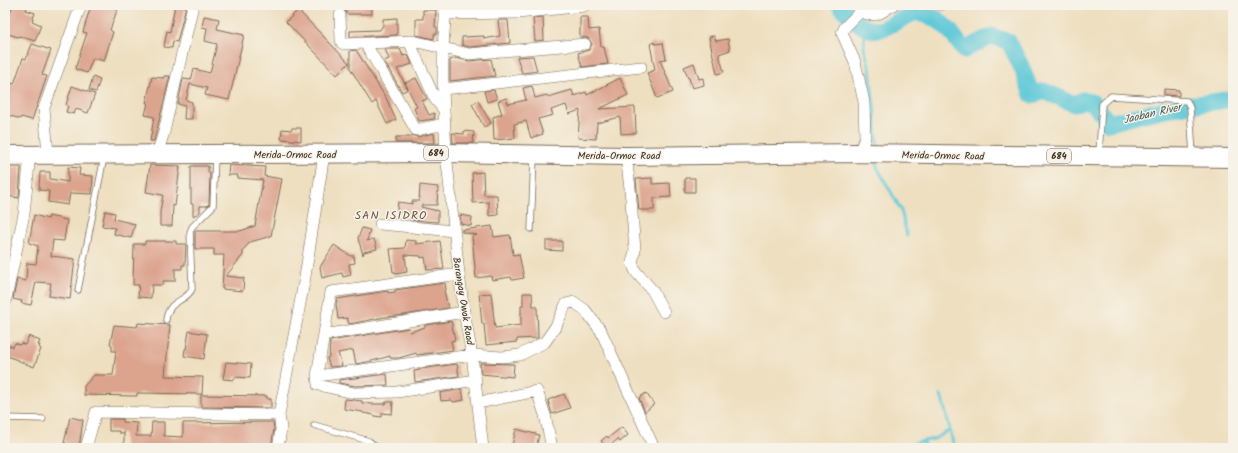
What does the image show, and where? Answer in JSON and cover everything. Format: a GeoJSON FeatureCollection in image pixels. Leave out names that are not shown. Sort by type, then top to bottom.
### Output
{"type":"FeatureCollection","features":[{"type":"Feature","properties":{"kind":"highway","name":"Merida-Ormoc Road"},"geometry":{"type":"LineString","coordinates":[[5,154],[446,153],[626,156],[863,153],[1233,158]]}},
{"type":"Feature","properties":{"kind":"street"},"geometry":{"type":"LineString","coordinates":[[48,154],[44,108],[81,5]]}},
{"type":"Feature","properties":{"kind":"street"},"geometry":{"type":"LineString","coordinates":[[157,154],[164,132],[193,5]]}},
{"type":"Feature","properties":{"kind":"street"},"geometry":{"type":"LineString","coordinates":[[863,153],[865,138],[864,102],[855,62],[842,33],[845,27],[860,12],[871,16],[876,16],[893,5]]}},
{"type":"Feature","properties":{"kind":"street"},"geometry":{"type":"LineString","coordinates":[[935,5],[941,5]]}},
{"type":"Feature","properties":{"kind":"street"},"geometry":{"type":"LineString","coordinates":[[446,10],[584,6]]}},
{"type":"Feature","properties":{"kind":"street","name":"Barangay Owak Road"},"geometry":{"type":"LineString","coordinates":[[446,10],[442,48],[446,153],[459,274],[476,380],[483,448]]}},
{"type":"Feature","properties":{"kind":"street"},"geometry":{"type":"LineString","coordinates":[[340,15],[342,43],[344,44],[409,41],[422,42],[468,54],[585,44]]}},
{"type":"Feature","properties":{"kind":"street"},"geometry":{"type":"LineString","coordinates":[[409,41],[435,99],[444,110]]}},
{"type":"Feature","properties":{"kind":"street"},"geometry":{"type":"LineString","coordinates":[[365,43],[416,130],[444,124]]}},
{"type":"Feature","properties":{"kind":"street"},"geometry":{"type":"LineString","coordinates":[[443,89],[641,67]]}},
{"type":"Feature","properties":{"kind":"street"},"geometry":{"type":"LineString","coordinates":[[5,303],[24,214],[30,154]]}},
{"type":"Feature","properties":{"kind":"street"},"geometry":{"type":"LineString","coordinates":[[278,448],[281,429],[279,415],[305,277],[324,154]]}},
{"type":"Feature","properties":{"kind":"street"},"geometry":{"type":"LineString","coordinates":[[626,156],[635,250],[632,263],[636,272],[652,290],[664,312]]}},
{"type":"Feature","properties":{"kind":"street"},"geometry":{"type":"LineString","coordinates":[[380,224],[454,231]]}},
{"type":"Feature","properties":{"kind":"street"},"geometry":{"type":"LineString","coordinates":[[459,274],[331,292],[317,376],[318,384],[354,393],[397,392],[476,380]]}},
{"type":"Feature","properties":{"kind":"street"},"geometry":{"type":"LineString","coordinates":[[317,376],[472,355],[502,357],[520,355],[545,342],[556,326],[566,304],[574,302],[585,310],[601,331],[654,448]]}},
{"type":"Feature","properties":{"kind":"street"},"geometry":{"type":"LineString","coordinates":[[324,335],[464,312]]}},
{"type":"Feature","properties":{"kind":"street"},"geometry":{"type":"LineString","coordinates":[[478,403],[537,392],[545,415],[552,448]]}},
{"type":"Feature","properties":{"kind":"street"},"geometry":{"type":"LineString","coordinates":[[86,448],[96,412],[279,415]]}},
{"type":"Feature","properties":{"kind":"lane"},"geometry":{"type":"LineString","coordinates":[[1099,156],[1102,104],[1111,96],[1187,101],[1190,108],[1193,158]]}},
{"type":"Feature","properties":{"kind":"lane"},"geometry":{"type":"LineString","coordinates":[[78,290],[105,154]]}},
{"type":"Feature","properties":{"kind":"lane"},"geometry":{"type":"LineString","coordinates":[[166,320],[168,311],[173,305],[190,293],[192,289],[190,232],[213,206],[215,154]]}},
{"type":"Feature","properties":{"kind":"lane"},"geometry":{"type":"LineString","coordinates":[[531,229],[534,154]]}},
{"type":"Feature","properties":{"kind":"lane"},"geometry":{"type":"LineString","coordinates":[[5,418],[43,419]]}},
{"type":"Feature","properties":{"kind":"lane"},"geometry":{"type":"LineString","coordinates":[[314,426],[369,441],[377,448]]}},
{"type":"Feature","properties":{"kind":"building"},"geometry":{"type":"Polygon","coordinates":[[[13,5],[28,5],[26,10],[35,13],[32,21],[41,25],[35,41],[5,33],[5,24],[13,5]]]}},
{"type":"Feature","properties":{"kind":"building"},"geometry":{"type":"Polygon","coordinates":[[[91,5],[119,5],[110,30],[113,32],[104,61],[93,58],[87,73],[75,69],[87,33],[83,32],[91,5]]]}},
{"type":"Feature","properties":{"kind":"building"},"geometry":{"type":"Polygon","coordinates":[[[175,5],[186,6],[177,42],[173,41],[172,48],[164,47],[167,31],[170,32],[175,5]]]}},
{"type":"Feature","properties":{"kind":"building"},"geometry":{"type":"Polygon","coordinates":[[[345,5],[372,5],[372,14],[347,14],[345,5]]]}},
{"type":"Feature","properties":{"kind":"building"},"geometry":{"type":"Polygon","coordinates":[[[298,10],[349,63],[337,75],[286,22],[298,10]]]}},
{"type":"Feature","properties":{"kind":"building"},"geometry":{"type":"Polygon","coordinates":[[[423,10],[436,10],[435,27],[437,27],[437,34],[434,34],[434,39],[416,35],[416,19],[423,19],[423,10]]]}},
{"type":"Feature","properties":{"kind":"building"},"geometry":{"type":"Polygon","coordinates":[[[204,16],[219,19],[217,29],[244,35],[229,100],[205,95],[207,88],[190,84],[186,100],[192,102],[192,119],[184,119],[185,106],[178,104],[183,79],[191,80],[194,69],[210,73],[217,44],[205,41],[207,28],[202,27],[204,16]]]}},
{"type":"Feature","properties":{"kind":"building"},"geometry":{"type":"Polygon","coordinates":[[[543,17],[544,40],[535,41],[533,18],[543,17]]]}},
{"type":"Feature","properties":{"kind":"building"},"geometry":{"type":"Polygon","coordinates":[[[580,17],[588,17],[589,30],[599,29],[601,47],[604,47],[608,64],[582,67],[578,53],[589,50],[592,44],[588,38],[580,37],[580,17]]]}},
{"type":"Feature","properties":{"kind":"building"},"geometry":{"type":"Polygon","coordinates":[[[397,18],[397,35],[350,37],[350,31],[380,30],[383,25],[383,19],[397,18]]]}},
{"type":"Feature","properties":{"kind":"building"},"geometry":{"type":"Polygon","coordinates":[[[498,20],[508,20],[510,43],[470,47],[462,45],[462,37],[484,36],[484,39],[500,36],[498,20]]]}},
{"type":"Feature","properties":{"kind":"building"},"geometry":{"type":"Polygon","coordinates":[[[714,36],[716,41],[728,39],[730,50],[719,54],[724,72],[717,74],[709,37],[714,36]]]}},
{"type":"Feature","properties":{"kind":"building"},"geometry":{"type":"Polygon","coordinates":[[[654,42],[655,44],[663,43],[666,59],[660,60],[673,92],[657,98],[647,73],[655,70],[650,44],[654,42]]]}},
{"type":"Feature","properties":{"kind":"building"},"geometry":{"type":"Polygon","coordinates":[[[32,44],[51,50],[42,75],[47,76],[32,120],[21,117],[20,119],[5,114],[10,97],[5,96],[5,81],[14,84],[23,58],[26,59],[32,44]]]}},
{"type":"Feature","properties":{"kind":"building"},"geometry":{"type":"Polygon","coordinates":[[[385,49],[400,49],[403,56],[408,55],[412,64],[397,69],[408,89],[402,92],[384,61],[389,59],[385,49]]]}},
{"type":"Feature","properties":{"kind":"building"},"geometry":{"type":"Polygon","coordinates":[[[356,50],[386,98],[396,120],[387,124],[376,101],[372,104],[350,68],[350,51],[356,50]]]}},
{"type":"Feature","properties":{"kind":"building"},"geometry":{"type":"Polygon","coordinates":[[[533,56],[537,71],[522,73],[517,57],[533,56]]]}},
{"type":"Feature","properties":{"kind":"building"},"geometry":{"type":"Polygon","coordinates":[[[455,58],[469,61],[491,59],[495,76],[450,81],[450,60],[455,58]]]}},
{"type":"Feature","properties":{"kind":"building"},"geometry":{"type":"Polygon","coordinates":[[[694,63],[699,79],[703,78],[704,85],[692,88],[684,67],[694,63]]]}},
{"type":"Feature","properties":{"kind":"building"},"geometry":{"type":"Polygon","coordinates":[[[164,76],[170,76],[154,141],[150,141],[154,117],[145,115],[148,103],[146,103],[152,77],[164,78],[164,76]]]}},
{"type":"Feature","properties":{"kind":"building"},"geometry":{"type":"Polygon","coordinates":[[[93,77],[100,80],[96,92],[89,90],[93,77]]]}},
{"type":"Feature","properties":{"kind":"building"},"geometry":{"type":"Polygon","coordinates":[[[416,78],[427,99],[422,101],[429,115],[434,113],[435,119],[419,121],[414,108],[417,107],[405,83],[416,78]]]}},
{"type":"Feature","properties":{"kind":"building"},"geometry":{"type":"Polygon","coordinates":[[[620,78],[628,95],[599,109],[635,107],[636,133],[621,134],[620,117],[597,123],[596,139],[578,138],[580,110],[569,114],[566,105],[551,110],[553,115],[538,119],[543,134],[531,138],[526,121],[514,124],[515,138],[494,140],[493,117],[502,114],[498,101],[506,98],[508,104],[526,100],[523,88],[532,86],[535,98],[547,95],[548,97],[572,90],[574,96],[586,92],[587,95],[620,78]]]}},
{"type":"Feature","properties":{"kind":"building"},"geometry":{"type":"Polygon","coordinates":[[[72,86],[95,94],[88,113],[76,109],[74,114],[66,112],[68,106],[66,105],[72,86]]]}},
{"type":"Feature","properties":{"kind":"building"},"geometry":{"type":"Polygon","coordinates":[[[1164,89],[1179,90],[1179,96],[1164,95],[1164,89]]]}},
{"type":"Feature","properties":{"kind":"building"},"geometry":{"type":"Polygon","coordinates":[[[494,90],[497,99],[487,102],[484,91],[494,90]]]}},
{"type":"Feature","properties":{"kind":"building"},"geometry":{"type":"Polygon","coordinates":[[[478,101],[491,123],[484,127],[472,104],[478,101]]]}},
{"type":"Feature","properties":{"kind":"building"},"geometry":{"type":"Polygon","coordinates":[[[292,128],[301,128],[301,141],[281,139],[282,129],[291,130],[292,128]]]}},
{"type":"Feature","properties":{"kind":"building"},"geometry":{"type":"Polygon","coordinates":[[[464,131],[474,132],[473,143],[453,143],[452,133],[464,134],[464,131]]]}},
{"type":"Feature","properties":{"kind":"building"},"geometry":{"type":"Polygon","coordinates":[[[434,133],[435,143],[396,143],[396,137],[411,137],[412,135],[417,137],[434,133]]]}},
{"type":"Feature","properties":{"kind":"building"},"geometry":{"type":"Polygon","coordinates":[[[150,165],[180,166],[175,206],[173,205],[172,226],[160,226],[160,212],[163,195],[146,192],[150,165]]]}},
{"type":"Feature","properties":{"kind":"building"},"geometry":{"type":"Polygon","coordinates":[[[229,165],[265,167],[264,176],[282,179],[271,236],[250,242],[243,250],[243,255],[226,276],[244,278],[243,291],[222,289],[224,255],[214,255],[214,249],[195,249],[195,231],[240,231],[255,226],[263,180],[237,178],[238,175],[228,175],[229,165]]]}},
{"type":"Feature","properties":{"kind":"building"},"geometry":{"type":"Polygon","coordinates":[[[191,166],[208,166],[208,173],[210,173],[209,204],[207,206],[200,206],[200,212],[193,216],[193,204],[191,204],[191,166]]]}},
{"type":"Feature","properties":{"kind":"building"},"geometry":{"type":"Polygon","coordinates":[[[5,167],[21,167],[19,198],[7,196],[8,182],[5,182],[5,167]]]}},
{"type":"Feature","properties":{"kind":"building"},"geometry":{"type":"Polygon","coordinates":[[[68,167],[80,168],[79,175],[93,176],[92,194],[70,193],[68,205],[48,202],[49,191],[39,190],[40,172],[50,172],[50,179],[68,182],[68,167]]]}},
{"type":"Feature","properties":{"kind":"building"},"geometry":{"type":"Polygon","coordinates":[[[483,172],[484,195],[497,195],[498,215],[489,216],[489,202],[473,203],[472,173],[483,172]]]}},
{"type":"Feature","properties":{"kind":"building"},"geometry":{"type":"Polygon","coordinates":[[[652,178],[652,184],[670,183],[671,197],[654,198],[654,210],[639,210],[636,179],[652,178]]]}},
{"type":"Feature","properties":{"kind":"building"},"geometry":{"type":"Polygon","coordinates":[[[685,178],[695,178],[695,192],[685,192],[685,178]]]}},
{"type":"Feature","properties":{"kind":"building"},"geometry":{"type":"Polygon","coordinates":[[[420,185],[438,187],[437,205],[422,205],[421,207],[438,211],[438,222],[410,220],[411,214],[397,211],[398,202],[412,204],[412,201],[419,201],[420,185]]]}},
{"type":"Feature","properties":{"kind":"building"},"geometry":{"type":"Polygon","coordinates":[[[105,211],[115,213],[114,219],[135,224],[131,238],[114,234],[115,228],[102,226],[105,211]]]}},
{"type":"Feature","properties":{"kind":"building"},"geometry":{"type":"Polygon","coordinates":[[[34,215],[48,219],[49,216],[67,220],[64,241],[53,240],[51,256],[75,259],[70,299],[49,296],[51,283],[36,282],[31,305],[21,303],[22,301],[13,299],[17,279],[26,281],[27,263],[36,264],[38,246],[29,243],[34,215]]]}},
{"type":"Feature","properties":{"kind":"building"},"geometry":{"type":"Polygon","coordinates":[[[460,215],[472,217],[471,226],[461,224],[460,215]]]}},
{"type":"Feature","properties":{"kind":"building"},"geometry":{"type":"Polygon","coordinates":[[[492,226],[494,237],[510,235],[513,255],[519,254],[524,278],[512,280],[511,277],[492,280],[491,276],[476,278],[472,236],[477,235],[462,232],[462,230],[492,226]]]}},
{"type":"Feature","properties":{"kind":"building"},"geometry":{"type":"Polygon","coordinates":[[[362,228],[370,230],[367,241],[374,239],[377,249],[364,252],[363,255],[358,238],[362,228]]]}},
{"type":"Feature","properties":{"kind":"building"},"geometry":{"type":"Polygon","coordinates":[[[406,240],[416,241],[416,244],[440,241],[444,269],[427,270],[425,257],[421,258],[421,256],[405,255],[407,272],[396,274],[396,272],[393,272],[390,249],[405,248],[406,240]]]}},
{"type":"Feature","properties":{"kind":"building"},"geometry":{"type":"Polygon","coordinates":[[[145,241],[176,241],[176,244],[186,244],[185,265],[182,265],[182,269],[175,269],[175,281],[163,281],[163,285],[152,285],[151,298],[138,297],[139,285],[133,285],[134,244],[145,244],[145,241]]]}},
{"type":"Feature","properties":{"kind":"building"},"geometry":{"type":"Polygon","coordinates":[[[546,241],[562,241],[562,251],[546,250],[546,241]]]}},
{"type":"Feature","properties":{"kind":"building"},"geometry":{"type":"Polygon","coordinates":[[[334,245],[351,256],[354,256],[355,263],[349,264],[351,275],[343,277],[342,273],[322,278],[320,267],[334,245]]]}},
{"type":"Feature","properties":{"kind":"building"},"geometry":{"type":"Polygon","coordinates":[[[445,283],[446,290],[444,290],[448,308],[349,324],[347,318],[338,319],[336,304],[337,299],[388,291],[388,293],[395,292],[395,290],[445,283]]]}},
{"type":"Feature","properties":{"kind":"building"},"geometry":{"type":"Polygon","coordinates":[[[491,293],[495,328],[521,325],[523,293],[532,293],[533,306],[537,306],[538,338],[517,339],[517,342],[486,345],[479,294],[491,293]]]}},
{"type":"Feature","properties":{"kind":"building"},"geometry":{"type":"Polygon","coordinates":[[[451,321],[455,340],[451,341],[453,350],[417,355],[416,353],[399,358],[390,358],[390,356],[356,364],[353,350],[338,353],[342,366],[330,367],[327,358],[329,357],[330,341],[409,328],[410,332],[425,327],[425,325],[451,321]]]}},
{"type":"Feature","properties":{"kind":"building"},"geometry":{"type":"Polygon","coordinates":[[[138,323],[170,325],[165,376],[203,377],[202,394],[137,393],[137,396],[84,395],[84,386],[94,375],[113,375],[116,351],[112,351],[112,345],[110,344],[114,325],[137,327],[138,323]]]}},
{"type":"Feature","properties":{"kind":"building"},"geometry":{"type":"Polygon","coordinates":[[[189,331],[207,334],[204,359],[184,356],[189,331]]]}},
{"type":"Feature","properties":{"kind":"building"},"geometry":{"type":"Polygon","coordinates":[[[29,336],[40,341],[38,345],[40,345],[39,347],[41,349],[34,367],[5,355],[9,345],[13,347],[15,343],[20,345],[21,343],[25,345],[29,336]]]}},
{"type":"Feature","properties":{"kind":"building"},"geometry":{"type":"Polygon","coordinates":[[[226,362],[251,364],[250,378],[235,377],[234,380],[223,379],[226,362]]]}},
{"type":"Feature","properties":{"kind":"building"},"geometry":{"type":"Polygon","coordinates":[[[480,363],[514,364],[513,377],[481,374],[480,363]]]}},
{"type":"Feature","properties":{"kind":"building"},"geometry":{"type":"Polygon","coordinates":[[[457,364],[459,376],[415,382],[414,371],[457,364]]]}},
{"type":"Feature","properties":{"kind":"building"},"geometry":{"type":"Polygon","coordinates":[[[387,374],[388,385],[355,386],[339,383],[339,380],[387,374]]]}},
{"type":"Feature","properties":{"kind":"building"},"geometry":{"type":"Polygon","coordinates":[[[462,389],[464,400],[453,402],[452,400],[441,401],[440,393],[462,389]]]}},
{"type":"Feature","properties":{"kind":"building"},"geometry":{"type":"Polygon","coordinates":[[[646,393],[654,404],[645,412],[639,398],[646,393]]]}},
{"type":"Feature","properties":{"kind":"building"},"geometry":{"type":"Polygon","coordinates":[[[564,394],[570,408],[552,414],[548,400],[564,394]]]}},
{"type":"Feature","properties":{"kind":"building"},"geometry":{"type":"Polygon","coordinates":[[[201,395],[267,396],[267,399],[271,399],[271,408],[201,407],[201,395]]]}},
{"type":"Feature","properties":{"kind":"building"},"geometry":{"type":"Polygon","coordinates":[[[345,399],[372,404],[385,404],[386,402],[393,402],[392,414],[382,413],[382,417],[344,409],[345,399]]]}},
{"type":"Feature","properties":{"kind":"building"},"geometry":{"type":"Polygon","coordinates":[[[70,417],[83,420],[79,448],[65,448],[66,443],[64,443],[70,417]]]}},
{"type":"Feature","properties":{"kind":"building"},"geometry":{"type":"Polygon","coordinates":[[[109,419],[123,419],[123,422],[137,423],[136,436],[151,436],[152,422],[164,422],[164,436],[183,437],[183,423],[273,422],[274,429],[271,448],[124,448],[124,433],[119,433],[119,431],[109,431],[109,419]]]}},
{"type":"Feature","properties":{"kind":"building"},"geometry":{"type":"Polygon","coordinates":[[[622,427],[628,435],[620,442],[618,439],[607,448],[601,441],[607,436],[608,438],[622,427]]]}},
{"type":"Feature","properties":{"kind":"building"},"geometry":{"type":"Polygon","coordinates":[[[516,429],[539,435],[536,448],[520,448],[512,446],[516,429]]]}},
{"type":"Feature","properties":{"kind":"waterway","name":"Jaoban River"},"geometry":{"type":"LineString","coordinates":[[840,5],[857,22],[872,30],[878,30],[886,27],[915,12],[937,19],[950,31],[964,50],[992,36],[1009,42],[1022,68],[1032,95],[1044,91],[1074,104],[1083,100],[1093,103],[1109,123],[1164,109],[1233,99]]}},
{"type":"Feature","properties":{"kind":"waterway"},"geometry":{"type":"LineString","coordinates":[[865,28],[864,47],[870,69],[878,147]]}},
{"type":"Feature","properties":{"kind":"waterway"},"geometry":{"type":"LineString","coordinates":[[877,158],[877,167],[901,210],[907,236]]}},
{"type":"Feature","properties":{"kind":"waterway"},"geometry":{"type":"LineString","coordinates":[[941,395],[954,448]]}},
{"type":"Feature","properties":{"kind":"waterway"},"geometry":{"type":"LineString","coordinates":[[924,448],[924,441],[934,439],[950,430]]}},
{"type":"Feature","properties":{"kind":"waterway"},"geometry":{"type":"LineString","coordinates":[[906,448],[909,445],[924,441]]}},
{"type":"Feature","properties":{"kind":"district","name":"SAN ISIDRO"},"geometry":{"type":"Point","coordinates":[391,215]}}]}
